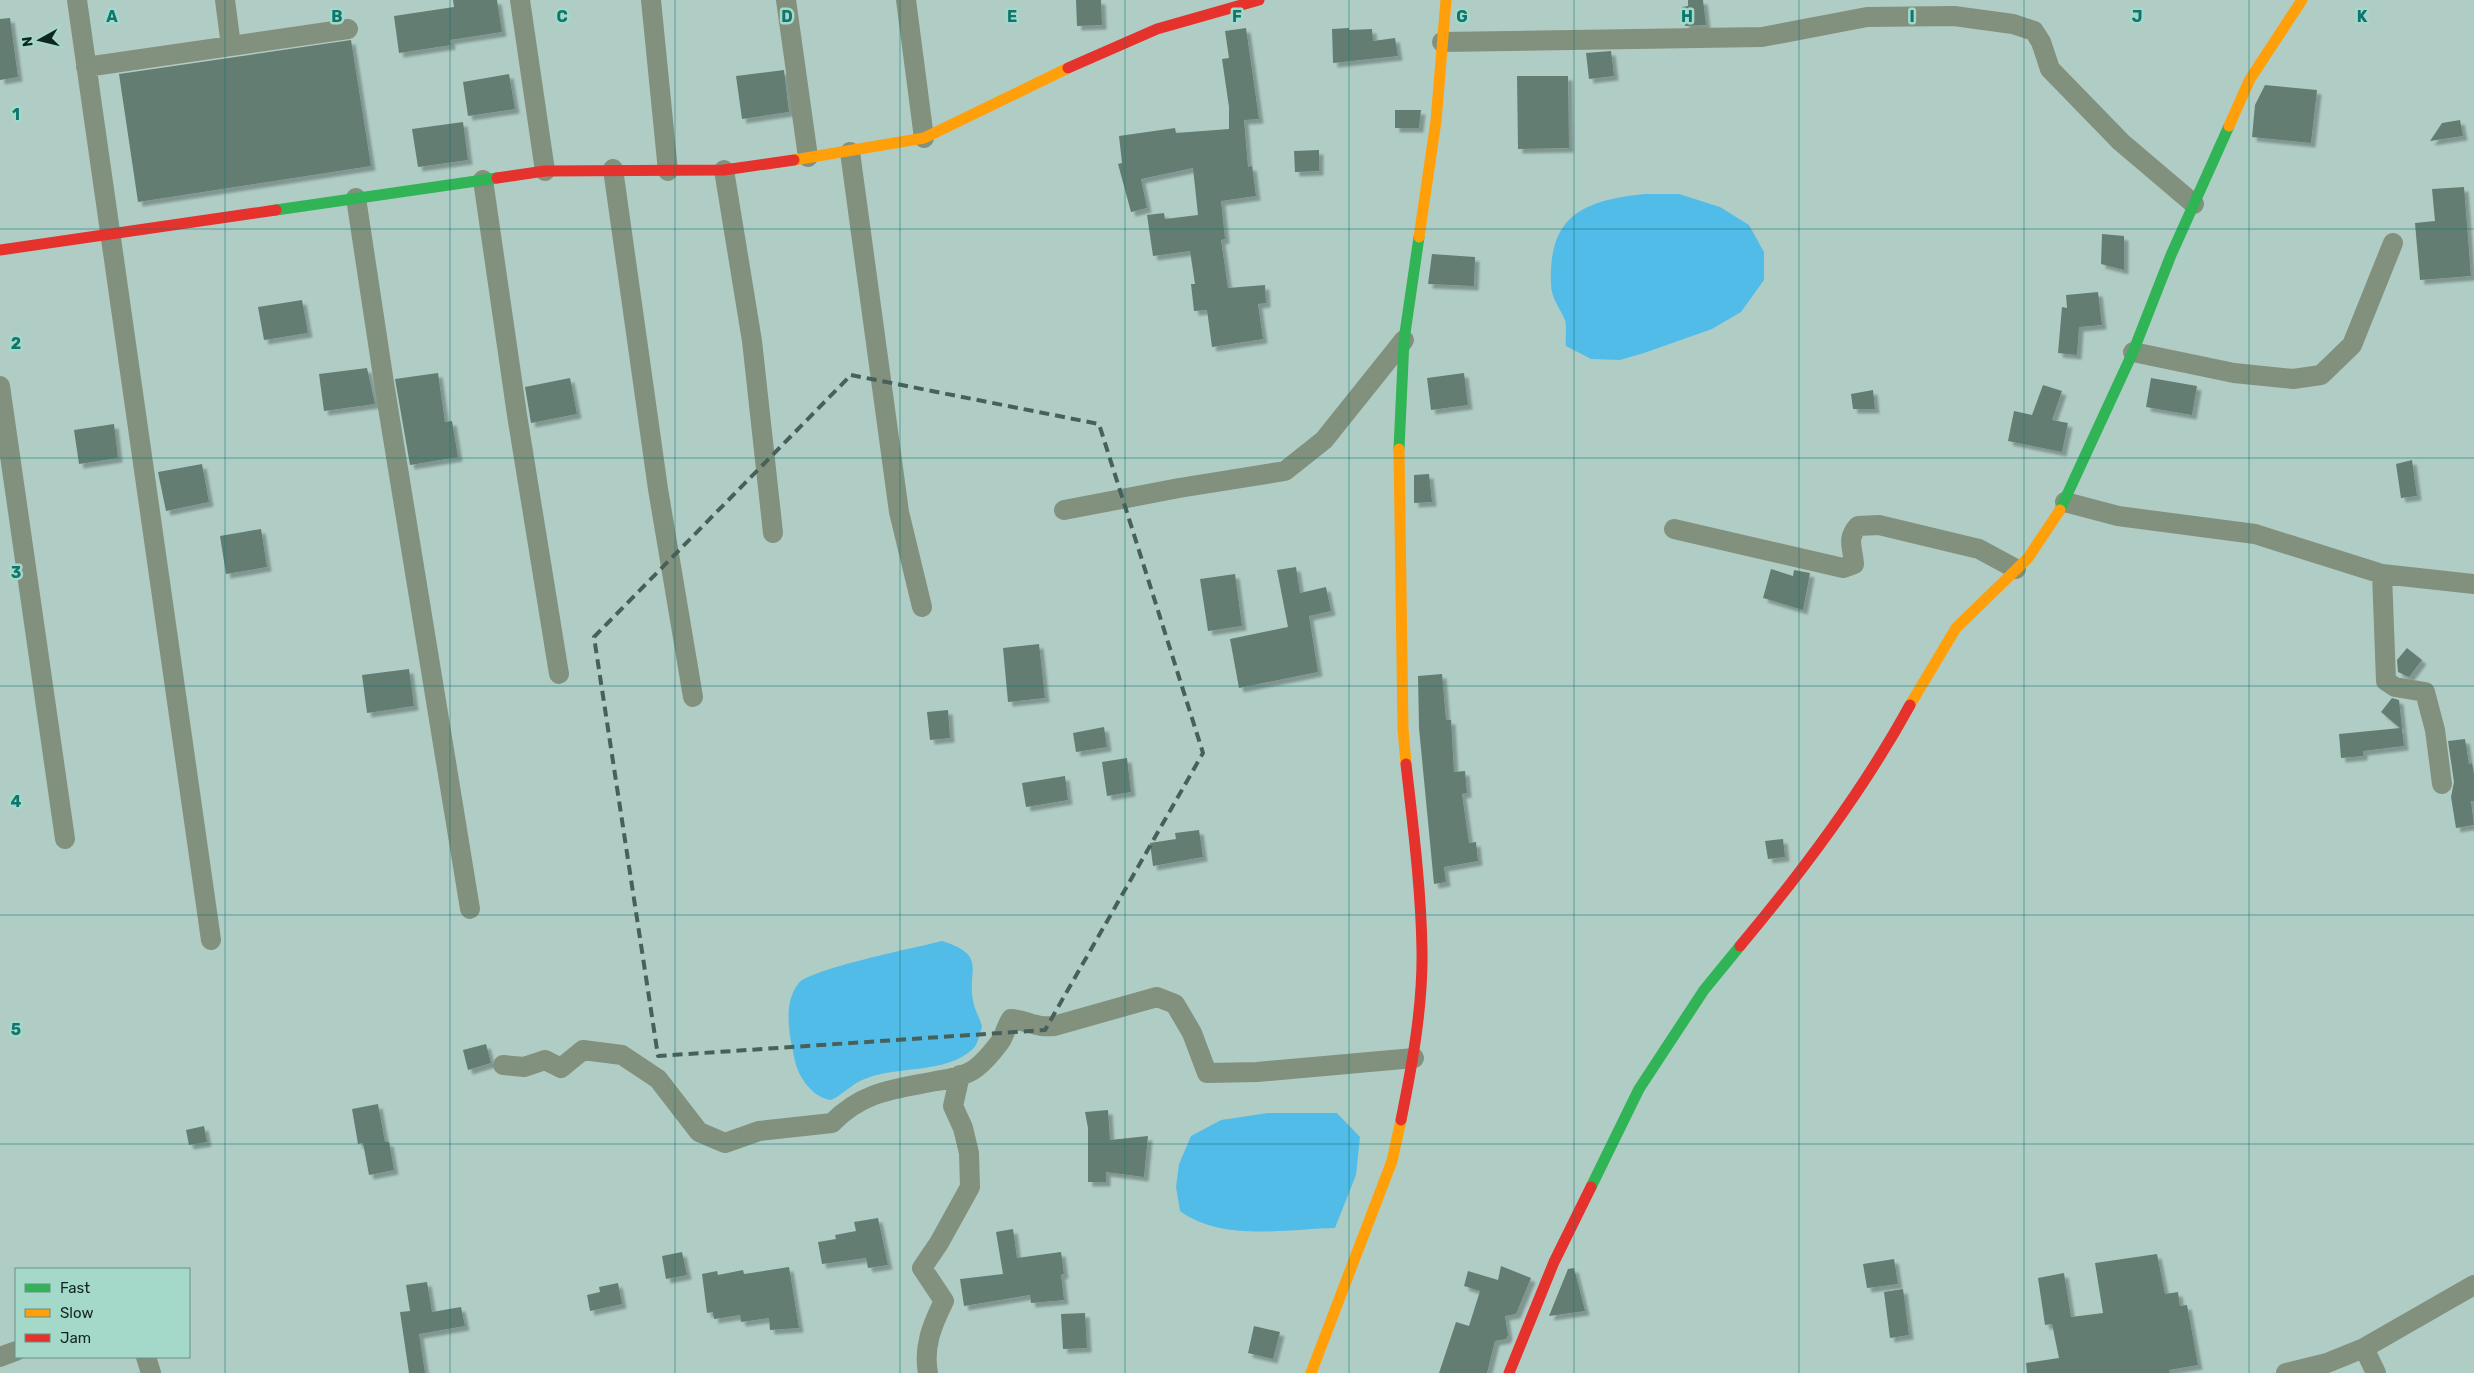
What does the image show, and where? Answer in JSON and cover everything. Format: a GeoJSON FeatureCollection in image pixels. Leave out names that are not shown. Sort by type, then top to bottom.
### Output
{"type":"FeatureCollection","features":[{"type":"Feature","properties":{"kind":"street"},"geometry":{"type":"LineString","coordinates":[[77,0],[211,940]]}},
{"type":"Feature","properties":{"kind":"street"},"geometry":{"type":"LineString","coordinates":[[224,0],[231,46]]}},
{"type":"Feature","properties":{"kind":"street"},"geometry":{"type":"LineString","coordinates":[[520,0],[545,170]]}},
{"type":"Feature","properties":{"kind":"street"},"geometry":{"type":"LineString","coordinates":[[650,0],[668,171]]}},
{"type":"Feature","properties":{"kind":"street"},"geometry":{"type":"LineString","coordinates":[[786,0],[808,157]]}},
{"type":"Feature","properties":{"kind":"street"},"geometry":{"type":"LineString","coordinates":[[906,0],[924,138]]}},
{"type":"Feature","properties":{"kind":"street"},"geometry":{"type":"LineString","coordinates":[[0,250],[545,170],[724,170],[850,152],[924,138],[1024,88],[1157,29],[1258,0]]}},
{"type":"Feature","properties":{"kind":"street"},"geometry":{"type":"LineString","coordinates":[[1311,1373],[1392,1161],[1414,1058],[1422,952],[1418,881],[1403,730],[1398,461],[1404,340],[1436,121],[1446,0]]}},
{"type":"Feature","properties":{"kind":"street"},"geometry":{"type":"LineString","coordinates":[[1509,1373],[1554,1262],[1639,1089],[1704,990],[1798,878],[1890,742],[1938,655],[1956,628],[2028,558],[2066,502],[2133,352],[2171,255],[2250,78],[2302,0]]}},
{"type":"Feature","properties":{"kind":"street"},"geometry":{"type":"LineString","coordinates":[[1442,42],[1762,37],[1867,17],[1954,16],[2013,24],[2034,31],[2041,42],[2050,69],[2122,142],[2194,204]]}},
{"type":"Feature","properties":{"kind":"street"},"geometry":{"type":"LineString","coordinates":[[86,66],[348,29]]}},
{"type":"Feature","properties":{"kind":"street"},"geometry":{"type":"LineString","coordinates":[[850,152],[899,512],[922,607]]}},
{"type":"Feature","properties":{"kind":"street"},"geometry":{"type":"LineString","coordinates":[[613,169],[658,489],[693,696]]}},
{"type":"Feature","properties":{"kind":"street"},"geometry":{"type":"LineString","coordinates":[[724,170],[752,341],[773,533]]}},
{"type":"Feature","properties":{"kind":"street"},"geometry":{"type":"LineString","coordinates":[[483,180],[517,415],[559,674]]}},
{"type":"Feature","properties":{"kind":"street"},"geometry":{"type":"LineString","coordinates":[[356,198],[384,384],[470,909]]}},
{"type":"Feature","properties":{"kind":"street"},"geometry":{"type":"LineString","coordinates":[[2133,352],[2234,373],[2292,379],[2322,375],[2352,345],[2393,243]]}},
{"type":"Feature","properties":{"kind":"street"},"geometry":{"type":"LineString","coordinates":[[1064,510],[1179,488],[1285,472],[1324,440],[1404,340]]}},
{"type":"Feature","properties":{"kind":"street"},"geometry":{"type":"LineString","coordinates":[[0,386],[65,839]]}},
{"type":"Feature","properties":{"kind":"street"},"geometry":{"type":"LineString","coordinates":[[2066,502],[2118,516],[2254,534],[2382,574],[2474,584]]}},
{"type":"Feature","properties":{"kind":"street"},"geometry":{"type":"LineString","coordinates":[[1674,529],[1843,568],[1854,564],[1849,541],[1852,532],[1858,526],[1879,525],[1979,549],[2016,569]]}},
{"type":"Feature","properties":{"kind":"street"},"geometry":{"type":"LineString","coordinates":[[2382,574],[2386,682],[2395,687],[2425,692],[2435,730],[2442,784]]}},
{"type":"Feature","properties":{"kind":"street"},"geometry":{"type":"LineString","coordinates":[[503,1065],[524,1067],[545,1060],[561,1068],[583,1050],[622,1055],[658,1079],[699,1132],[725,1143],[759,1130],[832,1123],[847,1107],[880,1092],[960,1075],[976,1068],[1000,1042],[1005,1027],[1011,1018],[1023,1020],[1039,1028],[1046,1027],[1157,997],[1175,1004],[1192,1033],[1207,1073],[1256,1072],[1414,1058]]}},
{"type":"Feature","properties":{"kind":"street"},"geometry":{"type":"LineString","coordinates":[[928,1373],[925,1358],[932,1325],[944,1301],[922,1268],[939,1243],[970,1187],[969,1153],[963,1128],[953,1106],[960,1075]]}},
{"type":"Feature","properties":{"kind":"street"},"geometry":{"type":"LineString","coordinates":[[2286,1373],[2327,1363],[2364,1348],[2474,1286]]}},
{"type":"Feature","properties":{"kind":"street"},"geometry":{"type":"LineString","coordinates":[[2364,1348],[2376,1373]]}},
{"type":"Feature","properties":{"kind":"street"},"geometry":{"type":"LineString","coordinates":[[0,1357],[15,1351]]}},
{"type":"Feature","properties":{"kind":"street"},"geometry":{"type":"LineString","coordinates":[[146,1358],[151,1373]]}},
{"type":"Feature","properties":{"kind":"highlighted area"},"geometry":{"type":"Polygon","coordinates":[[[851,375],[1099,424],[1203,753],[1045,1030],[658,1056],[594,637],[851,375]]]}},
{"type":"Feature","properties":{"kind":"water"},"geometry":{"type":"Polygon","coordinates":[[[1645,194],[1679,194],[1720,207],[1749,225],[1764,252],[1764,280],[1741,312],[1712,329],[1620,360],[1591,359],[1566,346],[1565,320],[1551,289],[1552,261],[1556,242],[1563,227],[1574,215],[1588,207],[1604,201],[1645,194]]]}},
{"type":"Feature","properties":{"kind":"water"},"geometry":{"type":"Polygon","coordinates":[[[942,941],[957,947],[971,959],[973,966],[972,993],[974,1005],[982,1026],[974,1048],[962,1057],[949,1063],[888,1073],[860,1081],[831,1100],[813,1092],[797,1068],[790,1032],[790,1002],[798,984],[806,978],[842,965],[942,941]]]}},
{"type":"Feature","properties":{"kind":"water"},"geometry":{"type":"Polygon","coordinates":[[[1268,1113],[1337,1113],[1360,1137],[1356,1175],[1335,1228],[1255,1232],[1235,1230],[1215,1227],[1197,1221],[1180,1211],[1176,1187],[1179,1164],[1191,1136],[1221,1120],[1268,1113]]]}},
{"type":"Feature","properties":{"kind":"building"},"geometry":{"type":"Polygon","coordinates":[[[453,0],[497,0],[502,32],[450,40],[451,45],[399,53],[394,16],[454,7],[453,0]]]}},
{"type":"Feature","properties":{"kind":"building"},"geometry":{"type":"Polygon","coordinates":[[[1076,0],[1101,0],[1102,25],[1077,26],[1076,0]]]}},
{"type":"Feature","properties":{"kind":"building"},"geometry":{"type":"Polygon","coordinates":[[[1688,0],[1703,0],[1706,25],[1685,26],[1682,7],[1688,6],[1688,0]]]}},
{"type":"Feature","properties":{"kind":"building"},"geometry":{"type":"Polygon","coordinates":[[[10,18],[18,77],[0,80],[0,19],[10,18]]]}},
{"type":"Feature","properties":{"kind":"building"},"geometry":{"type":"Polygon","coordinates":[[[1246,28],[1259,119],[1244,120],[1248,167],[1252,166],[1256,196],[1221,201],[1225,239],[1221,240],[1228,288],[1265,285],[1266,303],[1258,304],[1263,339],[1212,347],[1207,310],[1194,311],[1191,284],[1195,284],[1190,251],[1153,256],[1147,215],[1164,213],[1165,219],[1198,215],[1193,168],[1141,179],[1147,208],[1131,212],[1118,164],[1122,163],[1119,136],[1175,128],[1176,133],[1229,129],[1229,107],[1222,59],[1229,58],[1225,31],[1246,28]]]}},
{"type":"Feature","properties":{"kind":"building"},"geometry":{"type":"Polygon","coordinates":[[[1349,28],[1349,30],[1372,29],[1373,41],[1395,38],[1398,56],[1333,63],[1332,29],[1349,28]]]}},
{"type":"Feature","properties":{"kind":"building"},"geometry":{"type":"Polygon","coordinates":[[[351,40],[371,166],[138,202],[119,74],[351,40]]]}},
{"type":"Feature","properties":{"kind":"building"},"geometry":{"type":"Polygon","coordinates":[[[1611,51],[1614,76],[1589,79],[1586,53],[1611,51]]]}},
{"type":"Feature","properties":{"kind":"building"},"geometry":{"type":"Polygon","coordinates":[[[784,70],[789,112],[742,119],[736,76],[784,70]]]}},
{"type":"Feature","properties":{"kind":"building"},"geometry":{"type":"Polygon","coordinates":[[[509,74],[515,109],[468,116],[463,82],[509,74]]]}},
{"type":"Feature","properties":{"kind":"building"},"geometry":{"type":"Polygon","coordinates":[[[1517,76],[1568,76],[1569,148],[1518,149],[1517,76]]]}},
{"type":"Feature","properties":{"kind":"building"},"geometry":{"type":"Polygon","coordinates":[[[2265,85],[2317,90],[2311,143],[2252,137],[2255,105],[2265,85]]]}},
{"type":"Feature","properties":{"kind":"building"},"geometry":{"type":"Polygon","coordinates":[[[1395,110],[1421,110],[1419,128],[1395,128],[1395,110]]]}},
{"type":"Feature","properties":{"kind":"building"},"geometry":{"type":"Polygon","coordinates":[[[2460,120],[2463,136],[2430,141],[2442,123],[2460,120]]]}},
{"type":"Feature","properties":{"kind":"building"},"geometry":{"type":"Polygon","coordinates":[[[463,122],[468,160],[418,167],[412,129],[463,122]]]}},
{"type":"Feature","properties":{"kind":"building"},"geometry":{"type":"Polygon","coordinates":[[[1319,150],[1319,171],[1295,172],[1294,151],[1319,150]]]}},
{"type":"Feature","properties":{"kind":"building"},"geometry":{"type":"Polygon","coordinates":[[[2464,187],[2471,276],[2420,280],[2415,223],[2435,221],[2432,189],[2464,187]]]}},
{"type":"Feature","properties":{"kind":"building"},"geometry":{"type":"Polygon","coordinates":[[[2102,234],[2124,236],[2124,270],[2101,264],[2102,234]]]}},
{"type":"Feature","properties":{"kind":"building"},"geometry":{"type":"Polygon","coordinates":[[[1432,254],[1475,257],[1474,286],[1428,284],[1432,254]]]}},
{"type":"Feature","properties":{"kind":"building"},"geometry":{"type":"Polygon","coordinates":[[[2098,292],[2102,325],[2079,327],[2077,355],[2058,353],[2062,307],[2067,308],[2066,295],[2098,292]]]}},
{"type":"Feature","properties":{"kind":"building"},"geometry":{"type":"Polygon","coordinates":[[[302,300],[308,333],[264,340],[258,307],[302,300]]]}},
{"type":"Feature","properties":{"kind":"building"},"geometry":{"type":"Polygon","coordinates":[[[367,368],[375,404],[324,411],[319,374],[367,368]]]}},
{"type":"Feature","properties":{"kind":"building"},"geometry":{"type":"Polygon","coordinates":[[[438,373],[445,422],[452,421],[458,457],[410,465],[395,379],[438,373]]]}},
{"type":"Feature","properties":{"kind":"building"},"geometry":{"type":"Polygon","coordinates":[[[1464,373],[1468,405],[1431,410],[1427,378],[1464,373]]]}},
{"type":"Feature","properties":{"kind":"building"},"geometry":{"type":"Polygon","coordinates":[[[570,378],[577,414],[531,423],[525,387],[570,378]]]}},
{"type":"Feature","properties":{"kind":"building"},"geometry":{"type":"Polygon","coordinates":[[[2151,378],[2197,386],[2192,415],[2146,407],[2151,378]]]}},
{"type":"Feature","properties":{"kind":"building"},"geometry":{"type":"Polygon","coordinates":[[[2043,385],[2062,391],[2052,420],[2068,423],[2062,452],[2008,441],[2014,411],[2032,415],[2043,385]]]}},
{"type":"Feature","properties":{"kind":"building"},"geometry":{"type":"Polygon","coordinates":[[[1873,390],[1875,409],[1853,409],[1851,394],[1873,390]]]}},
{"type":"Feature","properties":{"kind":"building"},"geometry":{"type":"Polygon","coordinates":[[[114,424],[118,458],[79,464],[74,430],[114,424]]]}},
{"type":"Feature","properties":{"kind":"building"},"geometry":{"type":"Polygon","coordinates":[[[2412,460],[2417,496],[2401,498],[2396,464],[2412,460]]]}},
{"type":"Feature","properties":{"kind":"building"},"geometry":{"type":"Polygon","coordinates":[[[202,464],[209,502],[166,511],[158,472],[202,464]]]}},
{"type":"Feature","properties":{"kind":"building"},"geometry":{"type":"Polygon","coordinates":[[[1429,474],[1432,502],[1414,503],[1414,475],[1429,474]]]}},
{"type":"Feature","properties":{"kind":"building"},"geometry":{"type":"Polygon","coordinates":[[[261,529],[267,567],[226,574],[220,536],[261,529]]]}},
{"type":"Feature","properties":{"kind":"building"},"geometry":{"type":"Polygon","coordinates":[[[1296,567],[1300,593],[1326,587],[1331,611],[1309,616],[1318,672],[1239,688],[1230,639],[1288,627],[1277,570],[1296,567]]]}},
{"type":"Feature","properties":{"kind":"building"},"geometry":{"type":"Polygon","coordinates":[[[1771,569],[1793,576],[1794,570],[1810,573],[1803,610],[1763,598],[1771,569]]]}},
{"type":"Feature","properties":{"kind":"building"},"geometry":{"type":"Polygon","coordinates":[[[1235,574],[1242,626],[1208,631],[1200,579],[1235,574]]]}},
{"type":"Feature","properties":{"kind":"building"},"geometry":{"type":"Polygon","coordinates":[[[1039,644],[1045,698],[1008,702],[1003,648],[1039,644]]]}},
{"type":"Feature","properties":{"kind":"building"},"geometry":{"type":"Polygon","coordinates":[[[2407,648],[2422,660],[2409,677],[2398,672],[2397,660],[2407,648]]]}},
{"type":"Feature","properties":{"kind":"building"},"geometry":{"type":"Polygon","coordinates":[[[409,669],[414,706],[367,713],[362,675],[409,669]]]}},
{"type":"Feature","properties":{"kind":"building"},"geometry":{"type":"Polygon","coordinates":[[[1442,674],[1446,720],[1451,720],[1454,772],[1465,771],[1467,793],[1462,794],[1469,843],[1476,842],[1478,861],[1444,867],[1446,882],[1434,884],[1419,728],[1418,676],[1442,674]]]}},
{"type":"Feature","properties":{"kind":"building"},"geometry":{"type":"Polygon","coordinates":[[[2392,698],[2399,700],[2404,746],[2363,751],[2363,756],[2341,758],[2339,734],[2400,728],[2381,712],[2392,698]]]}},
{"type":"Feature","properties":{"kind":"building"},"geometry":{"type":"Polygon","coordinates":[[[948,710],[950,738],[930,740],[927,712],[948,710]]]}},
{"type":"Feature","properties":{"kind":"building"},"geometry":{"type":"Polygon","coordinates":[[[1104,727],[1107,747],[1076,752],[1073,733],[1104,727]]]}},
{"type":"Feature","properties":{"kind":"building"},"geometry":{"type":"Polygon","coordinates":[[[2465,739],[2469,764],[2472,763],[2474,775],[2474,801],[2471,801],[2474,825],[2456,828],[2451,797],[2454,782],[2448,741],[2465,739]]]}},
{"type":"Feature","properties":{"kind":"building"},"geometry":{"type":"Polygon","coordinates":[[[1127,758],[1131,792],[1107,796],[1102,762],[1127,758]]]}},
{"type":"Feature","properties":{"kind":"building"},"geometry":{"type":"Polygon","coordinates":[[[1065,776],[1068,800],[1026,807],[1022,783],[1065,776]]]}},
{"type":"Feature","properties":{"kind":"building"},"geometry":{"type":"Polygon","coordinates":[[[1199,830],[1203,857],[1153,866],[1150,843],[1176,839],[1175,833],[1199,830]]]}},
{"type":"Feature","properties":{"kind":"building"},"geometry":{"type":"Polygon","coordinates":[[[1783,839],[1785,857],[1768,859],[1765,841],[1783,839]]]}},
{"type":"Feature","properties":{"kind":"building"},"geometry":{"type":"Polygon","coordinates":[[[486,1044],[491,1063],[468,1070],[463,1050],[486,1044]]]}},
{"type":"Feature","properties":{"kind":"building"},"geometry":{"type":"Polygon","coordinates":[[[378,1104],[385,1142],[389,1142],[394,1170],[369,1175],[363,1143],[358,1144],[352,1109],[378,1104]]]}},
{"type":"Feature","properties":{"kind":"building"},"geometry":{"type":"Polygon","coordinates":[[[1108,1110],[1110,1140],[1148,1136],[1144,1177],[1106,1172],[1106,1182],[1088,1182],[1088,1128],[1085,1112],[1108,1110]]]}},
{"type":"Feature","properties":{"kind":"building"},"geometry":{"type":"Polygon","coordinates":[[[204,1126],[207,1142],[189,1145],[186,1130],[204,1126]]]}},
{"type":"Feature","properties":{"kind":"building"},"geometry":{"type":"Polygon","coordinates":[[[878,1218],[888,1265],[868,1268],[866,1258],[822,1264],[818,1242],[836,1239],[835,1235],[856,1231],[854,1222],[878,1218]]]}},
{"type":"Feature","properties":{"kind":"building"},"geometry":{"type":"Polygon","coordinates":[[[1013,1229],[1017,1258],[1061,1252],[1064,1274],[1061,1275],[1064,1300],[1031,1303],[1030,1295],[964,1306],[960,1279],[1003,1274],[996,1232],[1013,1229]]]}},
{"type":"Feature","properties":{"kind":"building"},"geometry":{"type":"Polygon","coordinates":[[[682,1252],[687,1275],[666,1279],[662,1256],[682,1252]]]}},
{"type":"Feature","properties":{"kind":"building"},"geometry":{"type":"Polygon","coordinates":[[[2157,1254],[2165,1294],[2178,1292],[2180,1306],[2187,1305],[2198,1365],[2169,1370],[2170,1373],[2027,1373],[2026,1363],[2059,1358],[2052,1324],[2045,1325],[2038,1278],[2064,1273],[2071,1317],[2103,1313],[2095,1263],[2157,1254]]]}},
{"type":"Feature","properties":{"kind":"building"},"geometry":{"type":"Polygon","coordinates":[[[1894,1259],[1898,1284],[1867,1288],[1863,1264],[1894,1259]]]}},
{"type":"Feature","properties":{"kind":"building"},"geometry":{"type":"Polygon","coordinates":[[[1501,1266],[1531,1278],[1516,1314],[1505,1316],[1508,1335],[1506,1339],[1495,1341],[1487,1373],[1439,1373],[1456,1322],[1469,1326],[1480,1291],[1464,1286],[1468,1271],[1498,1280],[1501,1266]]]}},
{"type":"Feature","properties":{"kind":"building"},"geometry":{"type":"Polygon","coordinates":[[[789,1267],[799,1328],[770,1330],[769,1318],[741,1322],[740,1315],[714,1319],[713,1312],[707,1313],[702,1274],[717,1271],[718,1275],[743,1270],[744,1274],[789,1267]]]}},
{"type":"Feature","properties":{"kind":"building"},"geometry":{"type":"Polygon","coordinates":[[[1574,1268],[1585,1311],[1549,1316],[1568,1269],[1574,1268]]]}},
{"type":"Feature","properties":{"kind":"building"},"geometry":{"type":"Polygon","coordinates":[[[427,1282],[432,1312],[461,1307],[465,1326],[419,1334],[425,1373],[409,1373],[400,1312],[410,1311],[406,1285],[427,1282]]]}},
{"type":"Feature","properties":{"kind":"building"},"geometry":{"type":"Polygon","coordinates":[[[618,1283],[622,1304],[590,1311],[587,1295],[600,1292],[599,1287],[618,1283]]]}},
{"type":"Feature","properties":{"kind":"building"},"geometry":{"type":"Polygon","coordinates":[[[1903,1289],[1909,1335],[1890,1338],[1884,1292],[1903,1289]]]}},
{"type":"Feature","properties":{"kind":"building"},"geometry":{"type":"Polygon","coordinates":[[[1085,1313],[1087,1348],[1063,1349],[1061,1314],[1085,1313]]]}},
{"type":"Feature","properties":{"kind":"building"},"geometry":{"type":"Polygon","coordinates":[[[1254,1326],[1280,1332],[1273,1359],[1248,1353],[1254,1326]]]}},
{"type":"Feature","properties":{"kind":"traffic: fast"},"geometry":{"type":"LineString","coordinates":[[2060,510],[2133,352],[2171,255],[2229,126]]}},
{"type":"Feature","properties":{"kind":"traffic: fast"},"geometry":{"type":"LineString","coordinates":[[276,210],[497,178]]}},
{"type":"Feature","properties":{"kind":"traffic: fast"},"geometry":{"type":"LineString","coordinates":[[1399,449],[1404,340],[1419,237]]}},
{"type":"Feature","properties":{"kind":"traffic: fast"},"geometry":{"type":"LineString","coordinates":[[1591,1187],[1639,1089],[1704,990],[1740,946]]}},
{"type":"Feature","properties":{"kind":"traffic: slow"},"geometry":{"type":"LineString","coordinates":[[1419,237],[1436,121],[1446,0]]}},
{"type":"Feature","properties":{"kind":"traffic: slow"},"geometry":{"type":"LineString","coordinates":[[2229,126],[2250,79],[2302,0]]}},
{"type":"Feature","properties":{"kind":"traffic: slow"},"geometry":{"type":"LineString","coordinates":[[794,160],[924,138],[1068,68]]}},
{"type":"Feature","properties":{"kind":"traffic: slow"},"geometry":{"type":"LineString","coordinates":[[1399,449],[1403,729],[1406,764]]}},
{"type":"Feature","properties":{"kind":"traffic: slow"},"geometry":{"type":"LineString","coordinates":[[1910,705],[1956,628],[2028,558],[2060,510]]}},
{"type":"Feature","properties":{"kind":"traffic: slow"},"geometry":{"type":"LineString","coordinates":[[1311,1373],[1392,1161],[1401,1120]]}},
{"type":"Feature","properties":{"kind":"traffic: jam"},"geometry":{"type":"LineString","coordinates":[[1068,68],[1157,29],[1259,0]]}},
{"type":"Feature","properties":{"kind":"traffic: jam"},"geometry":{"type":"LineString","coordinates":[[497,178],[545,171],[724,170],[794,160]]}},
{"type":"Feature","properties":{"kind":"traffic: jam"},"geometry":{"type":"LineString","coordinates":[[0,250],[276,210]]}},
{"type":"Feature","properties":{"kind":"traffic: jam"},"geometry":{"type":"LineString","coordinates":[[1740,946],[1787,889],[1831,830],[1892,737],[1910,705]]}},
{"type":"Feature","properties":{"kind":"traffic: jam"},"geometry":{"type":"LineString","coordinates":[[1401,1120],[1416,1036],[1422,971],[1418,880],[1406,764]]}},
{"type":"Feature","properties":{"kind":"traffic: jam"},"geometry":{"type":"LineString","coordinates":[[1509,1373],[1554,1262],[1591,1187]]}}]}
